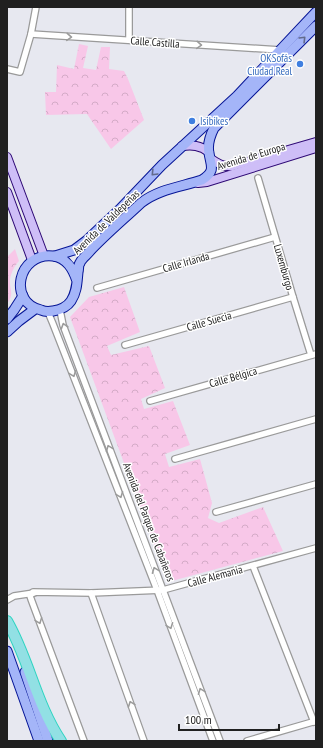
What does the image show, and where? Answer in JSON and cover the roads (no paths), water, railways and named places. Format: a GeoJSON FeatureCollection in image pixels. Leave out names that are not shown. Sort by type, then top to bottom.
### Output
{"type":"FeatureCollection","features":[{"type":"Feature","properties":{"kind":"highway"},"geometry":{"type":"LineString","coordinates":[[7,621],[14,633],[50,723],[61,741]]}},
{"type":"Feature","properties":{"kind":"main road","name":"Avenida de Valdepeñas"},"geometry":{"type":"LineString","coordinates":[[55,256],[74,250],[86,241],[120,209],[162,165],[237,96],[316,12]]}},
{"type":"Feature","properties":{"kind":"main road","name":"Avenida de Valdepeñas"},"geometry":{"type":"LineString","coordinates":[[77,281],[80,262],[148,197],[202,180],[206,177],[212,169],[208,144],[214,128],[316,26]]}},
{"type":"Feature","properties":{"kind":"main road","name":"Avenida de Europa"},"geometry":{"type":"LineString","coordinates":[[182,146],[188,145],[200,147],[220,164],[233,166],[316,142]]}},
{"type":"Feature","properties":{"kind":"main road","name":"Avenida de Europa"},"geometry":{"type":"LineString","coordinates":[[192,183],[207,182],[316,148]]}},
{"type":"Feature","properties":{"kind":"main road"},"geometry":{"type":"LineString","coordinates":[[7,157],[44,256]]}},
{"type":"Feature","properties":{"kind":"main road"},"geometry":{"type":"LineString","coordinates":[[7,192],[32,260]]}},
{"type":"Feature","properties":{"kind":"main road"},"geometry":{"type":"LineString","coordinates":[[44,256],[55,256],[66,262],[73,270],[77,281],[75,293],[70,302],[60,310],[48,312],[35,309],[23,296],[20,284],[22,273],[32,260],[44,256]]}},
{"type":"Feature","properties":{"kind":"main road"},"geometry":{"type":"LineString","coordinates":[[7,320],[23,296]]}},
{"type":"Feature","properties":{"kind":"main road"},"geometry":{"type":"LineString","coordinates":[[7,332],[35,309]]}},
{"type":"Feature","properties":{"kind":"main road"},"geometry":{"type":"LineString","coordinates":[[7,621],[48,741]]}},
{"type":"Feature","properties":{"kind":"main road"},"geometry":{"type":"LineString","coordinates":[[7,651],[39,741]]}},
{"type":"Feature","properties":{"kind":"street"},"geometry":{"type":"LineString","coordinates":[[7,69],[20,72],[31,34],[36,7]]}},
{"type":"Feature","properties":{"kind":"street"},"geometry":{"type":"LineString","coordinates":[[129,7],[129,40]]}},
{"type":"Feature","properties":{"kind":"street","name":"Calle Castilla"},"geometry":{"type":"LineString","coordinates":[[31,34],[280,50]]}},
{"type":"Feature","properties":{"kind":"street","name":"Luxemburgo"},"geometry":{"type":"LineString","coordinates":[[258,178],[293,297],[313,354]]}},
{"type":"Feature","properties":{"kind":"street","name":"Calle Irlanda"},"geometry":{"type":"LineString","coordinates":[[97,288],[276,237]]}},
{"type":"Feature","properties":{"kind":"street","name":"Calle Suecia"},"geometry":{"type":"LineString","coordinates":[[125,345],[293,297]]}},
{"type":"Feature","properties":{"kind":"street","name":"Avenida del Parque de Cabañeros"},"geometry":{"type":"LineString","coordinates":[[60,310],[63,325],[160,590],[213,741]]}},
{"type":"Feature","properties":{"kind":"street","name":"Avenida del Parque de Cabañeros"},"geometry":{"type":"LineString","coordinates":[[48,312],[220,741]]}},
{"type":"Feature","properties":{"kind":"street","name":"Calle Bélgica"},"geometry":{"type":"LineString","coordinates":[[150,401],[313,354]]}},
{"type":"Feature","properties":{"kind":"street"},"geometry":{"type":"LineString","coordinates":[[175,459],[316,419]]}},
{"type":"Feature","properties":{"kind":"street"},"geometry":{"type":"LineString","coordinates":[[216,512],[316,484]]}},
{"type":"Feature","properties":{"kind":"street","name":"Calle Alemania"},"geometry":{"type":"LineString","coordinates":[[7,600],[14,596],[34,592],[91,593],[160,590],[316,548]]}},
{"type":"Feature","properties":{"kind":"street"},"geometry":{"type":"LineString","coordinates":[[247,741],[315,722],[253,566]]}},
{"type":"Feature","properties":{"kind":"street"},"geometry":{"type":"LineString","coordinates":[[32,593],[30,596],[31,599],[84,741]]}},
{"type":"Feature","properties":{"kind":"street"},"geometry":{"type":"LineString","coordinates":[[91,593],[144,741]]}},
{"type":"Feature","properties":{"kind":"place","name":"OKSofás Ciudad Real"},"geometry":{"type":"Point","coordinates":[300,64]}},
{"type":"Feature","properties":{"kind":"place","name":"Isibikes"},"geometry":{"type":"Point","coordinates":[192,121]}}]}
